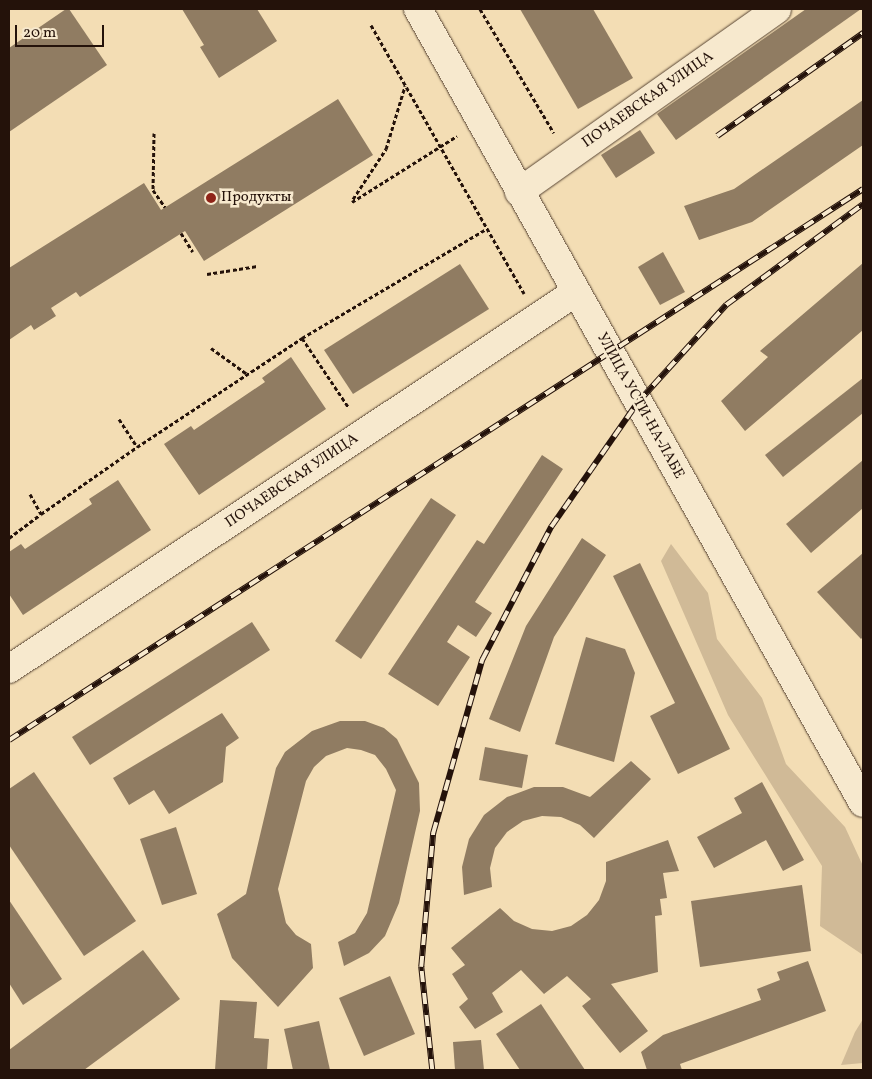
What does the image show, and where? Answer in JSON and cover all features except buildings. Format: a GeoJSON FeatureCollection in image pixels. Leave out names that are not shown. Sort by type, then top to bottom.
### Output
{"type":"FeatureCollection","features":[{"type":"Feature","properties":{"kind":"street","name":"УЛИЦА УСТИ-НА-ЛАБЕ"},"geometry":{"type":"LineString","coordinates":[[418,9],[863,803]]}},
{"type":"Feature","properties":{"kind":"street","name":"ПОЧАЕВСКАЯ УЛИЦА"},"geometry":{"type":"LineString","coordinates":[[519,192],[777,9]]}},
{"type":"Feature","properties":{"kind":"street","name":"ПОЧАЕВСКАЯ УЛИЦА"},"geometry":{"type":"LineString","coordinates":[[9,669],[576,292]]}},
{"type":"Feature","properties":{"kind":"path"},"geometry":{"type":"LineString","coordinates":[[480,9],[568,157]]}},
{"type":"Feature","properties":{"kind":"path"},"geometry":{"type":"LineString","coordinates":[[371,25],[538,318]]}},
{"type":"Feature","properties":{"kind":"path"},"geometry":{"type":"LineString","coordinates":[[406,85],[386,149],[352,202],[480,122]]}},
{"type":"Feature","properties":{"kind":"path"},"geometry":{"type":"LineString","coordinates":[[154,133],[153,190],[164,207]]}},
{"type":"Feature","properties":{"kind":"path"},"geometry":{"type":"LineString","coordinates":[[9,538],[137,447],[302,338],[486,229]]}},
{"type":"Feature","properties":{"kind":"path"},"geometry":{"type":"LineString","coordinates":[[181,233],[193,252]]}},
{"type":"Feature","properties":{"kind":"path"},"geometry":{"type":"LineString","coordinates":[[207,274],[257,266]]}},
{"type":"Feature","properties":{"kind":"path"},"geometry":{"type":"LineString","coordinates":[[302,338],[366,432]]}},
{"type":"Feature","properties":{"kind":"path"},"geometry":{"type":"LineString","coordinates":[[211,348],[247,374]]}},
{"type":"Feature","properties":{"kind":"path"},"geometry":{"type":"LineString","coordinates":[[119,419],[137,447]]}},
{"type":"Feature","properties":{"kind":"path"},"geometry":{"type":"LineString","coordinates":[[30,494],[41,514]]}},
{"type":"Feature","properties":{"kind":"shaded area"},"geometry":{"type":"Polygon","coordinates":[[[671,544],[708,593],[717,639],[762,698],[786,764],[845,827],[863,866],[863,955],[820,926],[822,866],[728,715],[661,561],[671,544]]]}},
{"type":"Feature","properties":{"kind":"shaded area"},"geometry":{"type":"Polygon","coordinates":[[[863,1019],[863,1063],[841,1065],[855,1032],[863,1019]]]}},
{"type":"Feature","properties":{"kind":"railway"},"geometry":{"type":"LineString","coordinates":[[717,136],[863,33]]}},
{"type":"Feature","properties":{"kind":"railway"},"geometry":{"type":"LineString","coordinates":[[9,740],[863,189]]}},
{"type":"Feature","properties":{"kind":"railway"},"geometry":{"type":"LineString","coordinates":[[432,1070],[421,967],[433,833],[482,660],[551,527],[638,402],[726,305],[863,204]]}},
{"type":"Feature","properties":{"kind":"place","name":"Продукты"},"geometry":{"type":"Point","coordinates":[211,198]}}]}
